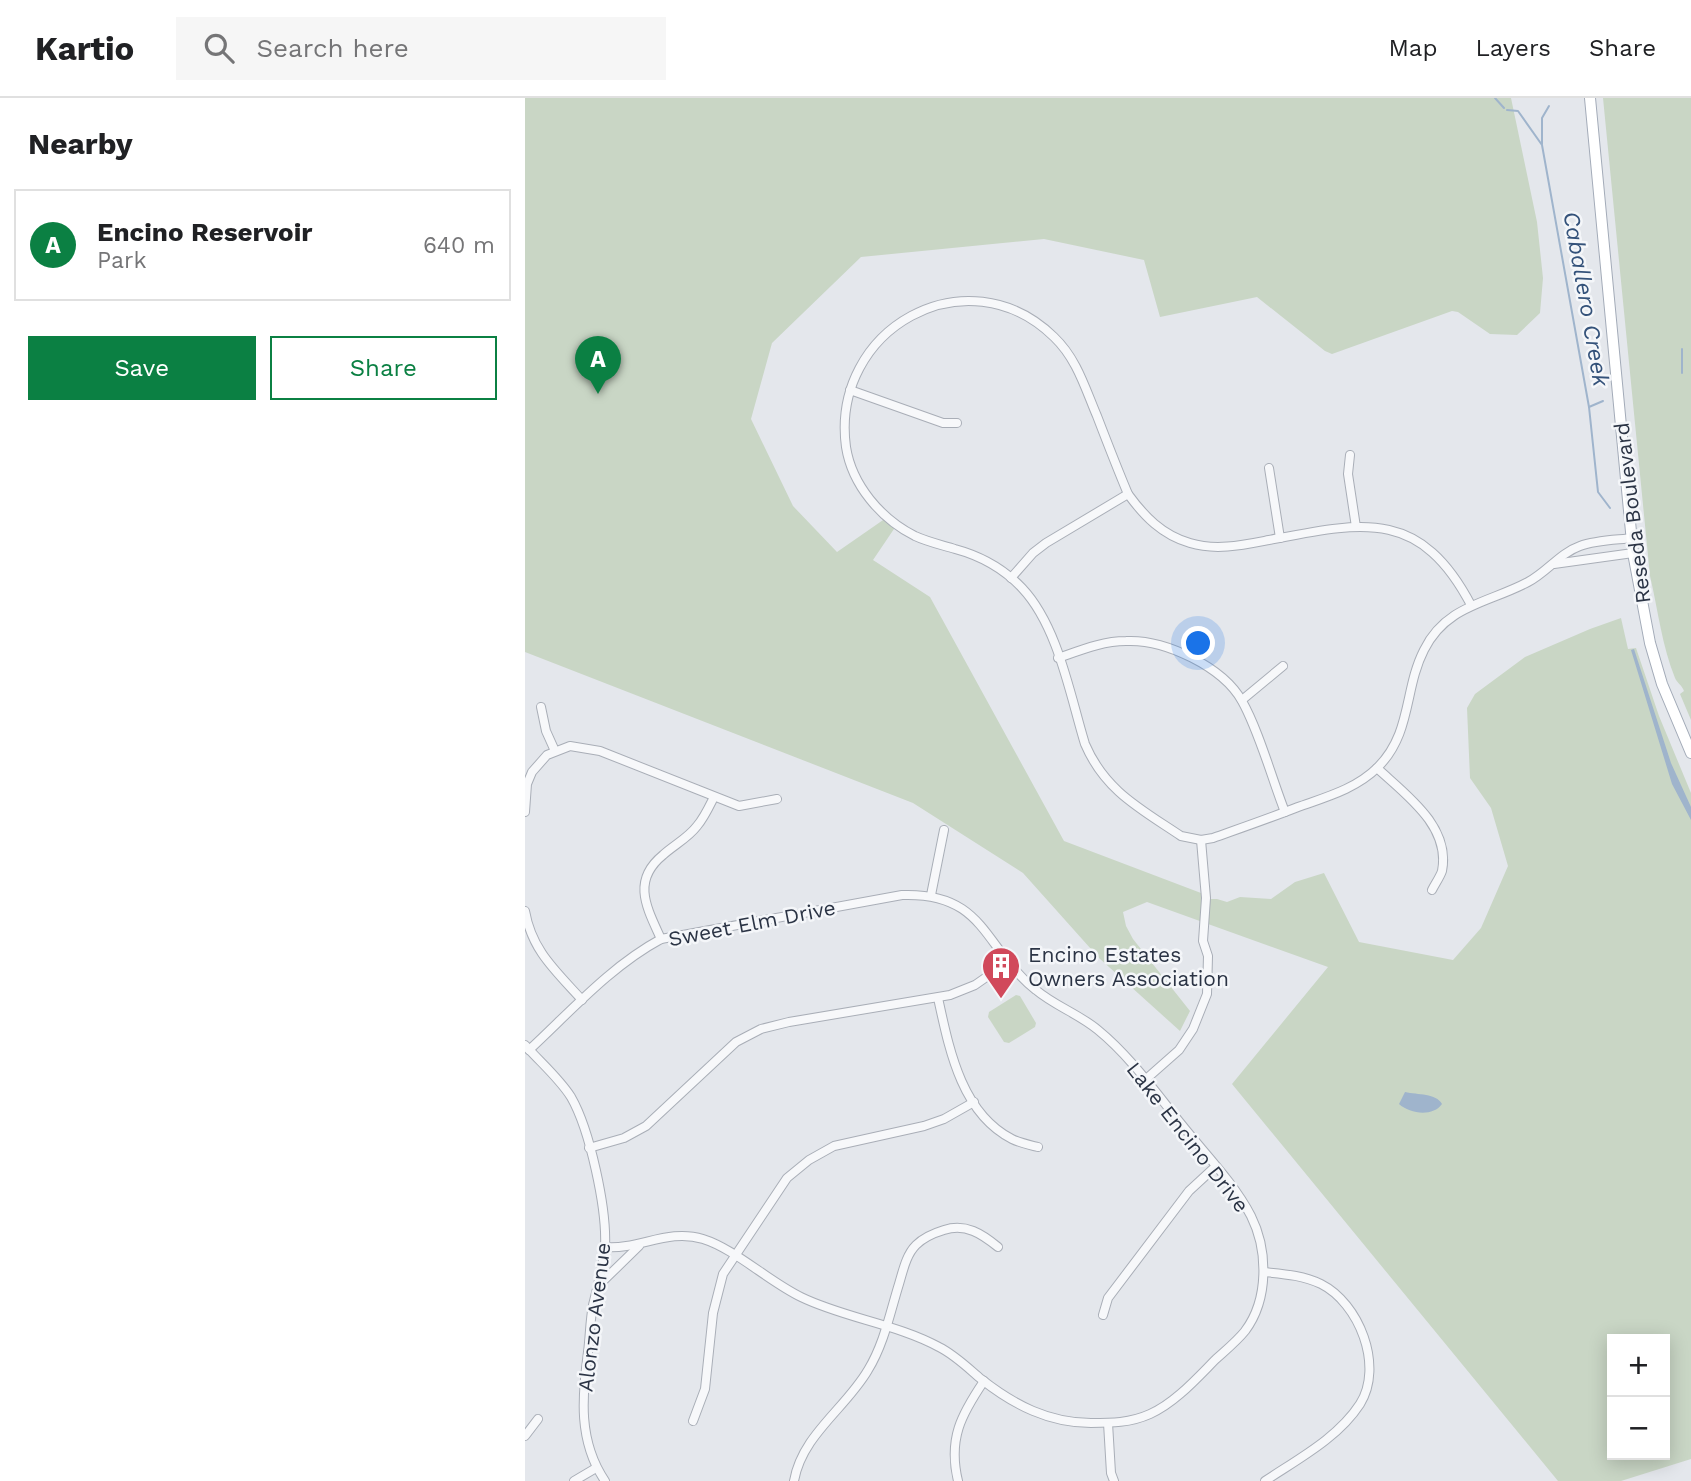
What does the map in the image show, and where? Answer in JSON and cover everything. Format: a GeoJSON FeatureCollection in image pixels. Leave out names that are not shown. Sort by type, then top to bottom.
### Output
{"type":"FeatureCollection","features":[{"type":"Feature","properties":{"kind":"main road","name":"Reseda Boulevard"},"geometry":{"type":"LineString","coordinates":[[1590,98],[1633,554],[1650,643],[1691,754]]}},
{"type":"Feature","properties":{"kind":"street"},"geometry":{"type":"LineString","coordinates":[[1471,605],[1457,579],[1430,549],[1400,533],[1356,527],[1222,547],[1190,543],[1158,528],[1128,494],[1072,359],[1045,328],[1018,313],[987,303],[968,301],[947,303],[917,312],[876,342],[857,370],[846,409],[846,448],[868,498],[898,526],[915,536],[979,556],[1022,588],[1041,613],[1058,657],[1085,744],[1105,778],[1123,797],[1181,836],[1201,840],[1213,838],[1354,786],[1377,768],[1402,730],[1424,649],[1442,625],[1471,605],[1530,581],[1565,553],[1582,545],[1633,538]]}},
{"type":"Feature","properties":{"kind":"street"},"geometry":{"type":"LineString","coordinates":[[850,390],[943,423],[957,423]]}},
{"type":"Feature","properties":{"kind":"street"},"geometry":{"type":"LineString","coordinates":[[1350,455],[1348,474],[1356,527]]}},
{"type":"Feature","properties":{"kind":"street"},"geometry":{"type":"LineString","coordinates":[[1269,468],[1280,538]]}},
{"type":"Feature","properties":{"kind":"street"},"geometry":{"type":"LineString","coordinates":[[1011,578],[1033,553],[1046,543],[1128,494]]}},
{"type":"Feature","properties":{"kind":"street"},"geometry":{"type":"LineString","coordinates":[[1553,564],[1633,554]]}},
{"type":"Feature","properties":{"kind":"street"},"geometry":{"type":"LineString","coordinates":[[1058,657],[1110,642],[1136,640],[1153,643],[1187,656],[1218,673],[1241,700],[1285,812]]}},
{"type":"Feature","properties":{"kind":"street"},"geometry":{"type":"LineString","coordinates":[[1241,700],[1283,666]]}},
{"type":"Feature","properties":{"kind":"street"},"geometry":{"type":"LineString","coordinates":[[541,707],[546,731],[555,751]]}},
{"type":"Feature","properties":{"kind":"street"},"geometry":{"type":"LineString","coordinates":[[525,812],[527,784],[532,772],[547,755],[570,746],[600,751],[740,806],[777,799]]}},
{"type":"Feature","properties":{"kind":"street"},"geometry":{"type":"LineString","coordinates":[[1377,768],[1422,811],[1440,840],[1442,872],[1432,890]]}},
{"type":"Feature","properties":{"kind":"street"},"geometry":{"type":"LineString","coordinates":[[661,939],[644,896],[643,884],[647,873],[661,856],[699,825],[714,797]]}},
{"type":"Feature","properties":{"kind":"street"},"geometry":{"type":"LineString","coordinates":[[931,895],[944,830]]}},
{"type":"Feature","properties":{"kind":"street"},"geometry":{"type":"LineString","coordinates":[[1145,1080],[1179,1050],[1204,1005],[1209,983],[1201,840]]}},
{"type":"Feature","properties":{"kind":"street","name":"Sweet Elm Drive"},"geometry":{"type":"LineString","coordinates":[[527,1047],[639,951],[661,939],[902,895],[931,895]]}},
{"type":"Feature","properties":{"kind":"street","name":"Lake Encino Drive"},"geometry":{"type":"LineString","coordinates":[[605,1247],[623,1248],[668,1236],[706,1240],[804,1299],[924,1340],[941,1348],[1014,1402],[1044,1417],[1074,1423],[1135,1420],[1152,1413],[1168,1403],[1245,1331],[1260,1302],[1263,1272],[1258,1234],[1251,1215],[1145,1080],[1110,1040],[1087,1022],[1043,996],[1008,962],[976,919],[952,902],[931,895]]}},
{"type":"Feature","properties":{"kind":"street"},"geometry":{"type":"LineString","coordinates":[[525,911],[537,949],[582,1000]]}},
{"type":"Feature","properties":{"kind":"street"},"geometry":{"type":"LineString","coordinates":[[589,1148],[624,1138],[646,1126],[736,1042],[761,1029],[939,998],[975,985],[1008,962]]}},
{"type":"Feature","properties":{"kind":"street"},"geometry":{"type":"LineString","coordinates":[[939,998],[953,1062],[974,1102],[994,1126],[1010,1138],[1038,1147]]}},
{"type":"Feature","properties":{"kind":"street","name":"Alonzo Avenue"},"geometry":{"type":"LineString","coordinates":[[527,1047],[570,1096],[583,1126],[601,1203],[605,1247],[593,1307],[582,1397],[584,1427],[596,1468],[605,1481]]}},
{"type":"Feature","properties":{"kind":"street"},"geometry":{"type":"LineString","coordinates":[[693,1421],[705,1389],[716,1295],[723,1275],[787,1178],[809,1160],[834,1146],[924,1126],[944,1119],[974,1102]]}},
{"type":"Feature","properties":{"kind":"street"},"geometry":{"type":"LineString","coordinates":[[1103,1315],[1108,1298],[1123,1278],[1189,1191],[1215,1167]]}},
{"type":"Feature","properties":{"kind":"street"},"geometry":{"type":"LineString","coordinates":[[794,1481],[796,1470],[811,1441],[869,1370],[887,1328],[908,1256],[916,1245],[925,1237],[958,1227],[975,1231],[997,1247]]}},
{"type":"Feature","properties":{"kind":"street"},"geometry":{"type":"LineString","coordinates":[[599,1286],[625,1257],[644,1242]]}},
{"type":"Feature","properties":{"kind":"street"},"geometry":{"type":"LineString","coordinates":[[1263,1272],[1290,1274],[1328,1289],[1339,1298],[1363,1331],[1370,1362],[1367,1389],[1351,1416],[1336,1432],[1265,1481]]}},
{"type":"Feature","properties":{"kind":"street"},"geometry":{"type":"LineString","coordinates":[[958,1481],[955,1432],[984,1381]]}},
{"type":"Feature","properties":{"kind":"street"},"geometry":{"type":"LineString","coordinates":[[525,1436],[538,1419]]}},
{"type":"Feature","properties":{"kind":"street"},"geometry":{"type":"LineString","coordinates":[[1108,1423],[1111,1473],[1114,1481]]}},
{"type":"Feature","properties":{"kind":"street"},"geometry":{"type":"LineString","coordinates":[[574,1481],[596,1468]]}},
{"type":"Feature","properties":{"kind":"green space"},"geometry":{"type":"Polygon","coordinates":[[[525,98],[1511,98],[1537,222],[1543,278],[1540,313],[1517,335],[1490,334],[1458,312],[1452,311],[1332,354],[1257,297],[1160,317],[1144,260],[1044,239],[861,257],[772,343],[751,419],[793,506],[837,552],[886,518],[896,526],[873,560],[930,597],[1064,841],[1201,893],[1210,899],[1227,902],[1240,897],[1271,899],[1295,882],[1324,873],[1359,942],[1453,960],[1481,928],[1508,866],[1491,808],[1470,778],[1467,708],[1475,694],[1525,657],[1621,618],[1628,649],[1636,648],[1659,716],[1691,793],[1691,1459],[1621,1481],[1558,1481],[1232,1084],[1328,967],[1147,902],[1123,912],[1133,939],[1190,1011],[1180,1031],[1099,958],[1023,873],[913,803],[525,652],[525,98]]]}},
{"type":"Feature","properties":{"kind":"green space"},"geometry":{"type":"Polygon","coordinates":[[[1603,98],[1691,98],[1691,720],[1680,694],[1684,691],[1675,678],[1667,653],[1650,576],[1603,98]]]}},
{"type":"Feature","properties":{"kind":"green space"},"geometry":{"type":"Polygon","coordinates":[[[1016,995],[1020,996],[1036,1023],[1035,1027],[1009,1043],[1004,1042],[988,1017],[989,1012],[1016,995]]]}},
{"type":"Feature","properties":{"kind":"water"},"geometry":{"type":"Polygon","coordinates":[[[1634,649],[1671,763],[1691,807],[1691,820],[1672,784],[1631,650],[1634,649]]]}},
{"type":"Feature","properties":{"kind":"water"},"geometry":{"type":"Polygon","coordinates":[[[1405,1092],[1431,1096],[1442,1104],[1433,1111],[1421,1113],[1409,1110],[1399,1104],[1405,1092]]]}},
{"type":"Feature","properties":{"kind":"waterway","name":"Caballero Creek"},"geometry":{"type":"LineString","coordinates":[[1495,98],[1504,108]]}},
{"type":"Feature","properties":{"kind":"waterway"},"geometry":{"type":"LineString","coordinates":[[1542,144],[1542,118],[1549,106]]}},
{"type":"Feature","properties":{"kind":"waterway","name":"Caballero Creek"},"geometry":{"type":"LineString","coordinates":[[1507,110],[1518,111],[1542,145],[1589,407],[1598,492],[1610,508]]}},
{"type":"Feature","properties":{"kind":"waterway"},"geometry":{"type":"LineString","coordinates":[[1682,349],[1682,373]]}},
{"type":"Feature","properties":{"kind":"waterway"},"geometry":{"type":"LineString","coordinates":[[1589,407],[1603,401]]}},
{"type":"Feature","properties":{"kind":"place","name":"Encino Reservoir"},"geometry":{"type":"Point","coordinates":[598,394]}},
{"type":"Feature","properties":{"kind":"place","name":"Encino Estates Owners Association"},"geometry":{"type":"Point","coordinates":[1001,1000]}}]}
